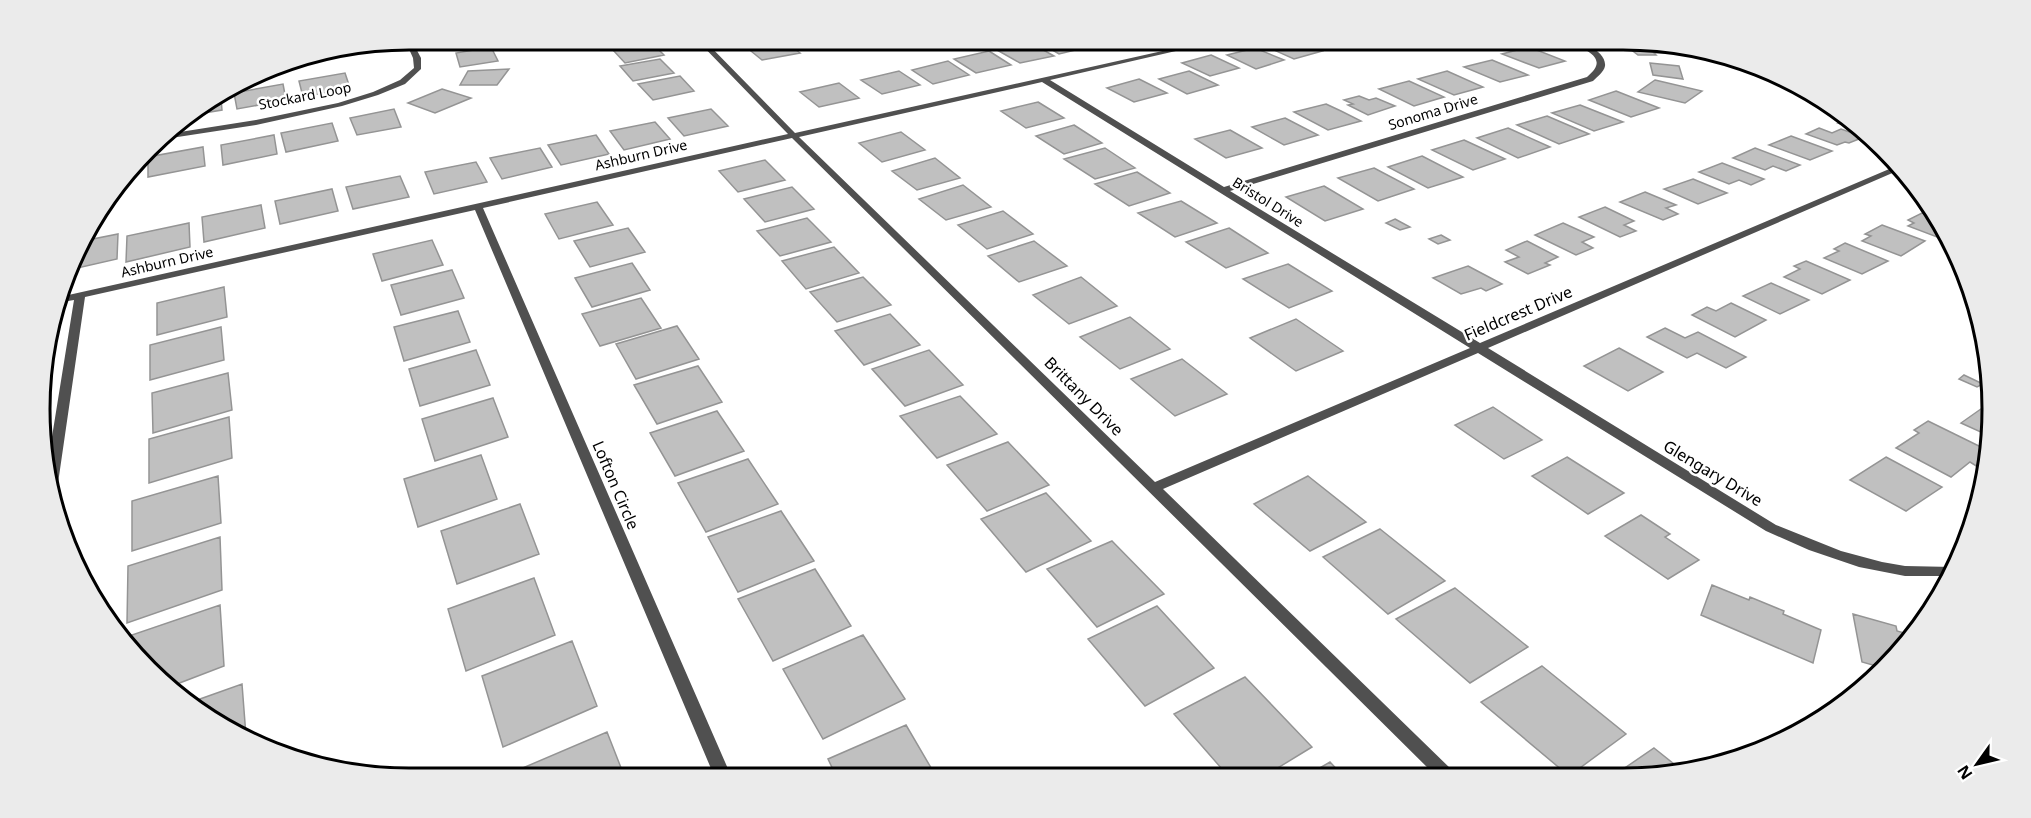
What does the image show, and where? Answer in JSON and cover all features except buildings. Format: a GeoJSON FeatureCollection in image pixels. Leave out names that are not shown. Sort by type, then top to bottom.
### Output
{"type":"FeatureCollection","features":[{"type":"Feature","properties":{"kind":"street","name":"Stockard Loop"},"geometry":{"type":"LineString","coordinates":[[177,135],[342,104],[386,91],[402,83],[418,67],[418,60],[413,49]]}},
{"type":"Feature","properties":{"kind":"street","name":"Brittany Drive"},"geometry":{"type":"LineString","coordinates":[[712,49],[793,135],[1439,768]]}},
{"type":"Feature","properties":{"kind":"street","name":"Ashburn Drive"},"geometry":{"type":"LineString","coordinates":[[67,298],[1181,49]]}},
{"type":"Feature","properties":{"kind":"street","name":"Sonoma Drive"},"geometry":{"type":"LineString","coordinates":[[1223,190],[1579,82],[1599,73],[1602,66],[1600,60],[1587,49]]}},
{"type":"Feature","properties":{"kind":"street","name":"Bristol Drive"},"geometry":{"type":"LineString","coordinates":[[1044,80],[1477,348]]}},
{"type":"Feature","properties":{"kind":"street","name":"Fieldcrest Drive"},"geometry":{"type":"LineString","coordinates":[[1153,488],[1891,171]]}},
{"type":"Feature","properties":{"kind":"street","name":"Lofton Circle"},"geometry":{"type":"LineString","coordinates":[[478,206],[720,768]]}},
{"type":"Feature","properties":{"kind":"street"},"geometry":{"type":"LineString","coordinates":[[54,464],[80,295]]}},
{"type":"Feature","properties":{"kind":"street","name":"Glengary Drive"},"geometry":{"type":"LineString","coordinates":[[1477,348],[1771,528],[1817,548],[1870,563],[1923,572],[1942,571]]}}]}
